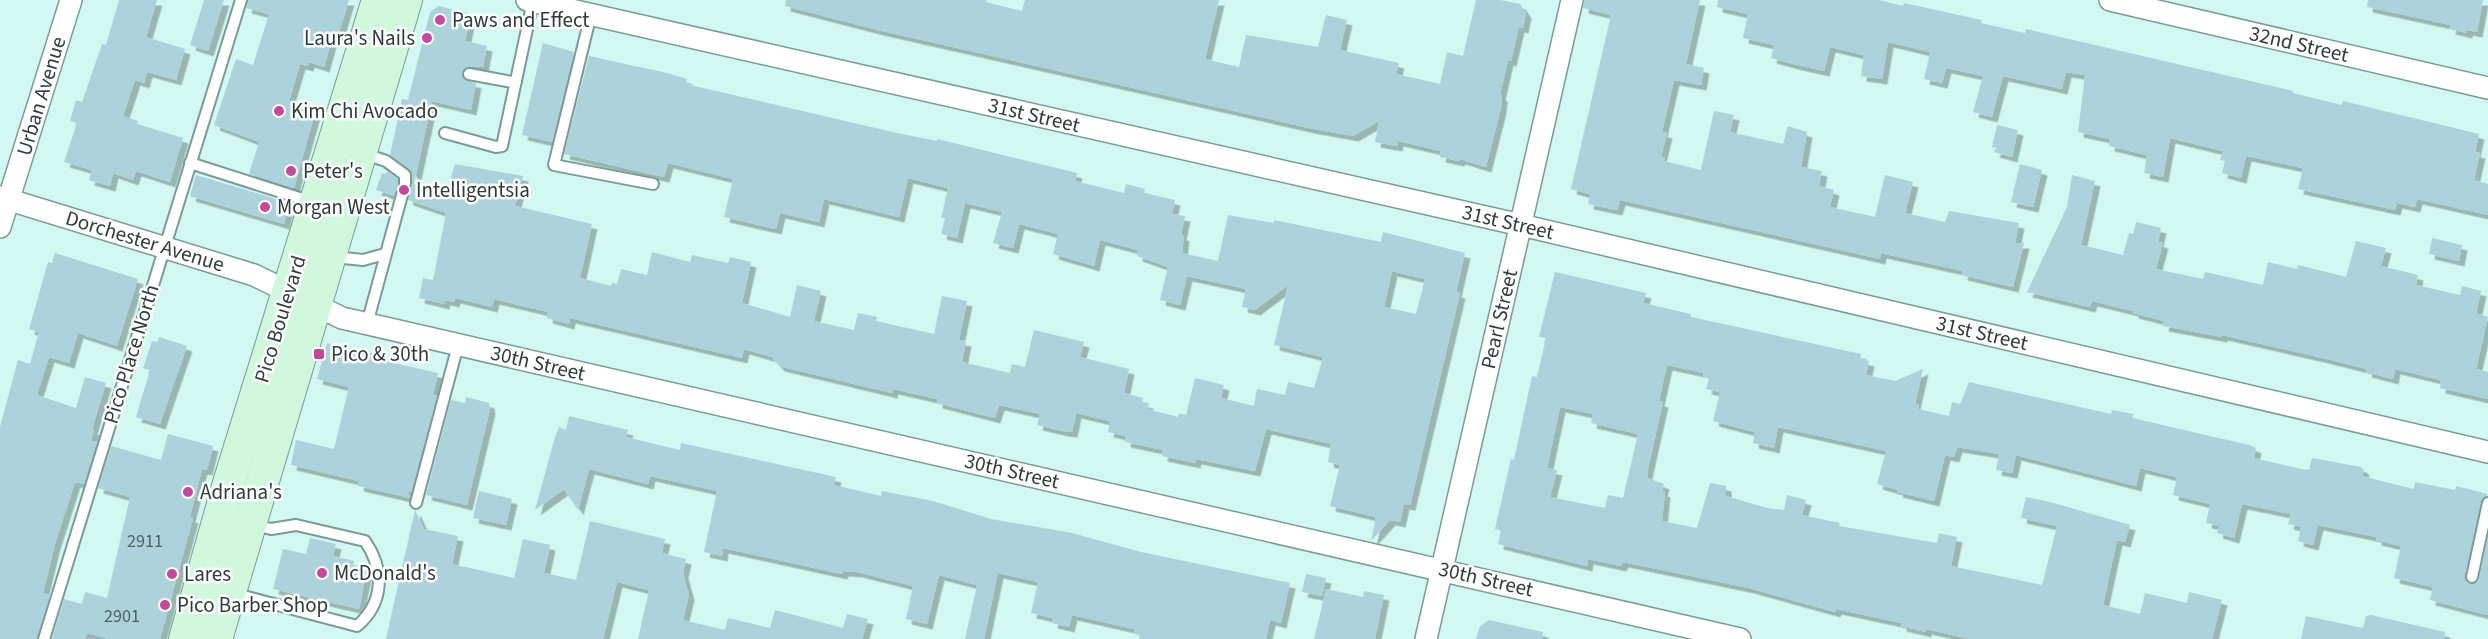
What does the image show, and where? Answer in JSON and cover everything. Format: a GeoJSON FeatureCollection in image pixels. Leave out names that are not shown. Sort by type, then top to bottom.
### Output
{"type":"FeatureCollection","features":[{"type":"Feature","properties":{"kind":"main road","name":"Pico Boulevard"},"geometry":{"type":"LineString","coordinates":[[216,639],[249,524],[302,298],[315,203],[378,0]]}},
{"type":"Feature","properties":{"kind":"main road","name":"Pico Boulevard"},"geometry":{"type":"LineString","coordinates":[[185,639],[219,518],[302,298],[330,256],[406,0]]}},
{"type":"Feature","properties":{"kind":"street","name":"Urban Avenue"},"geometry":{"type":"LineString","coordinates":[[0,227],[4,198],[71,0]]}},
{"type":"Feature","properties":{"kind":"street","name":"Pearl Street"},"geometry":{"type":"LineString","coordinates":[[1426,639],[1572,0]]}},
{"type":"Feature","properties":{"kind":"street","name":"32nd Street"},"geometry":{"type":"LineString","coordinates":[[2110,0],[2488,88]]}},
{"type":"Feature","properties":{"kind":"street","name":"31st Street"},"geometry":{"type":"LineString","coordinates":[[530,1],[1521,225],[2488,452]]}},
{"type":"Feature","properties":{"kind":"street","name":"Dorchester Avenue"},"geometry":{"type":"LineString","coordinates":[[4,198],[254,275],[302,298]]}},
{"type":"Feature","properties":{"kind":"street","name":"30th Street"},"geometry":{"type":"LineString","coordinates":[[302,298],[342,318],[367,324],[1740,639]]}},
{"type":"Feature","properties":{"kind":"lane","name":"Pico Place North"},"geometry":{"type":"LineString","coordinates":[[44,639],[241,0]]}},
{"type":"Feature","properties":{"kind":"lane"},"geometry":{"type":"LineString","coordinates":[[445,133],[502,146],[530,1]]}},
{"type":"Feature","properties":{"kind":"lane"},"geometry":{"type":"LineString","coordinates":[[591,14],[554,165],[652,184]]}},
{"type":"Feature","properties":{"kind":"lane"},"geometry":{"type":"LineString","coordinates":[[469,74],[516,81]]}},
{"type":"Feature","properties":{"kind":"lane"},"geometry":{"type":"LineString","coordinates":[[360,153],[386,161],[405,175],[405,183]]}},
{"type":"Feature","properties":{"kind":"lane"},"geometry":{"type":"LineString","coordinates":[[190,163],[315,203]]}},
{"type":"Feature","properties":{"kind":"lane"},"geometry":{"type":"LineString","coordinates":[[367,324],[402,195]]}},
{"type":"Feature","properties":{"kind":"lane"},"geometry":{"type":"LineString","coordinates":[[330,256],[356,260],[385,254]]}},
{"type":"Feature","properties":{"kind":"lane"},"geometry":{"type":"LineString","coordinates":[[416,503],[458,345]]}},
{"type":"Feature","properties":{"kind":"lane"},"geometry":{"type":"LineString","coordinates":[[2472,577],[2488,503]]}},
{"type":"Feature","properties":{"kind":"lane"},"geometry":{"type":"LineString","coordinates":[[229,592],[357,626],[375,606],[381,583],[375,555],[365,541],[296,525],[271,529],[249,524]]}},
{"type":"Feature","properties":{"kind":"building"},"geometry":{"type":"Polygon","coordinates":[[[119,0],[157,0],[146,37],[185,49],[176,80],[147,72],[144,83],[135,80],[123,116],[138,121],[137,124],[183,138],[170,182],[136,171],[133,180],[113,173],[110,186],[89,180],[92,170],[64,162],[77,123],[70,121],[76,100],[82,102],[102,44],[106,45],[119,0]]]}},
{"type":"Feature","properties":{"kind":"building"},"geometry":{"type":"Polygon","coordinates":[[[204,0],[224,0],[208,51],[190,45],[204,0]]]}},
{"type":"Feature","properties":{"kind":"building"},"geometry":{"type":"Polygon","coordinates":[[[248,0],[349,0],[338,36],[333,35],[324,67],[309,62],[308,66],[300,64],[289,101],[316,109],[294,188],[249,174],[259,142],[214,125],[236,59],[253,65],[269,14],[246,8],[248,0]]]}},
{"type":"Feature","properties":{"kind":"building"},"geometry":{"type":"Polygon","coordinates":[[[786,0],[987,0],[986,2],[1022,11],[1025,0],[1219,0],[1205,59],[1239,67],[1246,35],[1318,47],[1326,15],[1347,20],[1340,50],[1399,63],[1396,74],[1440,84],[1447,52],[1463,56],[1476,0],[1500,0],[1520,4],[1526,13],[1523,28],[1519,27],[1511,61],[1508,60],[1500,95],[1502,96],[1501,108],[1486,167],[1460,159],[1459,161],[1440,157],[1441,151],[1398,141],[1397,146],[1375,142],[1379,121],[1353,136],[1309,128],[878,30],[785,6],[786,0]]]}},
{"type":"Feature","properties":{"kind":"building"},"geometry":{"type":"Polygon","coordinates":[[[1584,0],[1700,0],[1686,64],[1704,68],[1701,85],[1674,80],[1662,132],[1667,133],[1661,157],[1665,158],[1664,161],[1701,170],[1714,111],[1734,115],[1730,132],[1783,144],[1788,126],[1807,132],[1801,167],[1822,171],[1819,186],[1834,190],[1830,207],[1875,217],[1885,175],[1913,182],[1905,213],[1945,222],[1949,211],[2019,223],[2015,243],[2024,243],[2013,287],[1962,275],[1963,271],[1881,253],[1880,259],[1620,200],[1617,210],[1588,204],[1590,194],[1571,189],[1611,15],[1583,8],[1584,0]]]}},
{"type":"Feature","properties":{"kind":"building"},"geometry":{"type":"Polygon","coordinates":[[[1718,0],[1879,0],[1903,6],[1904,3],[1982,20],[1981,23],[2025,33],[2026,29],[2293,91],[2293,93],[2342,105],[2343,101],[2479,134],[2475,152],[2480,153],[2474,180],[2488,184],[2488,215],[2417,199],[2415,207],[2397,203],[2395,210],[2298,189],[2303,168],[2246,156],[2241,178],[2222,173],[2225,161],[2220,160],[2223,151],[2170,138],[2163,177],[2144,173],[2147,155],[2109,146],[2110,139],[2078,132],[2085,75],[2066,72],[2062,89],[2003,76],[1992,117],[1973,112],[1983,76],[1946,68],[1942,83],[1924,79],[1930,52],[1888,42],[1882,79],[1861,76],[1864,55],[1830,47],[1824,71],[1793,64],[1771,58],[1774,45],[1743,38],[1748,14],[1717,7],[1718,0]]]}},
{"type":"Feature","properties":{"kind":"building"},"geometry":{"type":"Polygon","coordinates":[[[2368,0],[2483,0],[2477,32],[2467,30],[2467,33],[2450,29],[2451,25],[2367,7],[2368,0]]]}},
{"type":"Feature","properties":{"kind":"building"},"geometry":{"type":"Polygon","coordinates":[[[439,6],[471,14],[465,41],[487,46],[483,67],[467,67],[462,72],[465,80],[476,83],[471,110],[432,101],[414,184],[446,194],[455,164],[523,176],[515,206],[592,224],[580,278],[611,286],[612,283],[617,284],[621,269],[647,275],[652,252],[690,262],[692,255],[728,263],[730,257],[751,262],[742,303],[790,317],[797,285],[821,291],[814,321],[854,330],[858,313],[877,317],[876,321],[934,334],[942,296],[967,301],[959,340],[966,341],[962,362],[1010,373],[1012,364],[1025,367],[1034,330],[1084,342],[1080,357],[1129,369],[1124,393],[1143,398],[1142,402],[1148,403],[1147,409],[1178,417],[1179,413],[1186,415],[1195,378],[1224,385],[1221,398],[1254,406],[1257,389],[1285,395],[1288,382],[1314,388],[1323,357],[1274,345],[1288,285],[1255,310],[1242,307],[1246,289],[1187,276],[1180,305],[1160,300],[1168,267],[1137,256],[1138,250],[1100,240],[1094,266],[1053,254],[1058,234],[1019,224],[1013,248],[993,243],[1002,212],[965,203],[957,238],[941,234],[945,218],[941,218],[948,188],[908,178],[899,217],[824,199],[819,222],[780,213],[776,229],[724,217],[733,179],[668,163],[664,177],[564,154],[589,56],[667,73],[687,79],[686,84],[897,133],[937,141],[937,139],[1077,173],[1075,181],[1124,193],[1126,184],[1145,189],[1144,193],[1175,200],[1172,214],[1185,216],[1181,235],[1184,236],[1182,253],[1218,261],[1228,215],[1274,223],[1274,220],[1381,242],[1383,232],[1465,253],[1456,292],[1460,293],[1410,505],[1404,504],[1400,522],[1390,520],[1371,541],[1376,517],[1330,506],[1340,465],[1328,462],[1331,444],[1266,429],[1255,471],[1196,459],[1195,463],[1162,456],[1163,450],[1125,442],[1126,436],[1108,432],[1110,421],[1076,413],[1072,432],[1063,431],[1037,425],[1040,414],[999,405],[995,418],[937,403],[937,399],[893,389],[892,393],[779,366],[772,357],[744,349],[742,358],[570,318],[569,324],[547,318],[548,312],[494,299],[492,307],[455,298],[454,302],[445,300],[444,304],[419,298],[423,278],[433,280],[446,213],[408,200],[407,190],[412,184],[412,172],[390,155],[402,99],[408,100],[430,12],[439,6]],[[1392,271],[1384,307],[1416,314],[1425,279],[1392,271]]]}},
{"type":"Feature","properties":{"kind":"building"},"geometry":{"type":"Polygon","coordinates":[[[543,43],[574,52],[552,142],[522,135],[543,43]]]}},
{"type":"Feature","properties":{"kind":"building"},"geometry":{"type":"Polygon","coordinates":[[[1997,125],[2018,130],[2012,157],[1994,152],[1996,148],[1992,147],[1997,125]]]}},
{"type":"Feature","properties":{"kind":"building"},"geometry":{"type":"Polygon","coordinates":[[[2020,164],[2042,170],[2033,207],[2011,202],[2020,164]]]}},
{"type":"Feature","properties":{"kind":"building"},"geometry":{"type":"Polygon","coordinates":[[[387,171],[398,179],[400,188],[394,196],[376,190],[382,173],[386,174],[387,171]]]}},
{"type":"Feature","properties":{"kind":"building"},"geometry":{"type":"Polygon","coordinates":[[[196,175],[289,203],[284,224],[190,196],[196,175]]]}},
{"type":"Feature","properties":{"kind":"building"},"geometry":{"type":"Polygon","coordinates":[[[2072,175],[2095,181],[2081,245],[2123,255],[2129,233],[2133,234],[2136,222],[2161,228],[2158,242],[2163,243],[2156,269],[2203,279],[2205,272],[2263,285],[2268,262],[2297,269],[2298,265],[2346,277],[2356,241],[2386,248],[2381,266],[2418,275],[2416,285],[2460,295],[2462,286],[2481,291],[2476,313],[2488,317],[2476,369],[2488,372],[2488,399],[2440,388],[2441,380],[2395,369],[2393,379],[2366,372],[2367,369],[2323,358],[2222,335],[2222,337],[2163,326],[2164,321],[2092,301],[2090,307],[2027,292],[2067,207],[2072,175]]]}},
{"type":"Feature","properties":{"kind":"building"},"geometry":{"type":"Polygon","coordinates":[[[2432,238],[2462,245],[2459,261],[2429,254],[2432,238]]]}},
{"type":"Feature","properties":{"kind":"building"},"geometry":{"type":"Polygon","coordinates":[[[55,253],[138,279],[117,346],[78,333],[69,363],[49,357],[37,395],[76,408],[85,377],[106,383],[92,429],[94,430],[91,441],[97,442],[84,484],[75,482],[55,544],[43,593],[50,595],[37,639],[0,639],[0,427],[18,360],[30,364],[39,332],[29,329],[48,262],[52,263],[55,253]]]}},
{"type":"Feature","properties":{"kind":"building"},"geometry":{"type":"Polygon","coordinates":[[[1555,272],[1646,293],[1643,303],[1691,314],[1691,317],[1861,354],[1860,359],[1869,361],[1866,375],[1895,381],[1923,369],[1915,404],[1919,405],[1918,409],[1949,416],[1952,402],[1960,404],[1969,382],[2111,414],[2112,410],[2133,414],[2132,418],[2249,445],[2256,448],[2254,458],[2301,469],[2309,470],[2312,458],[2361,467],[2364,470],[2362,476],[2414,489],[2415,482],[2455,490],[2456,486],[2488,494],[2481,501],[2465,576],[2470,584],[2478,582],[2488,538],[2488,615],[2430,600],[2433,587],[2394,578],[2401,546],[2376,540],[2376,537],[2318,525],[2313,545],[2298,541],[2301,527],[2288,524],[2291,514],[2242,504],[2234,538],[2217,533],[2219,526],[2206,523],[2210,504],[2173,495],[2177,477],[2140,468],[2136,486],[2016,455],[2012,473],[1996,470],[1999,454],[1957,447],[1954,457],[1945,455],[1934,501],[1897,492],[1898,490],[1877,484],[1886,451],[1778,427],[1774,448],[1753,443],[1755,432],[1713,421],[1720,392],[1706,389],[1709,378],[1703,377],[1704,373],[1667,365],[1659,401],[1663,402],[1647,473],[1648,478],[1664,484],[1662,521],[1697,528],[1710,483],[1726,486],[1726,496],[1767,508],[1784,510],[1787,495],[1806,500],[1802,515],[1840,523],[1839,526],[1937,543],[1939,533],[1957,537],[1951,566],[2042,585],[2057,526],[2021,518],[2026,497],[2050,502],[2130,525],[2125,542],[2117,540],[2103,605],[2140,614],[2145,593],[2187,603],[2189,592],[2222,600],[2212,639],[1970,639],[1926,629],[1926,632],[1901,626],[1901,623],[1836,609],[1835,612],[1749,588],[1623,562],[1621,566],[1588,559],[1587,566],[1498,544],[1501,531],[1495,529],[1511,459],[1514,460],[1532,376],[1537,377],[1546,338],[1539,337],[1555,272]],[[1560,407],[1547,468],[1557,470],[1550,497],[1605,508],[1608,495],[1623,498],[1638,434],[1591,423],[1593,414],[1560,407]]]}},
{"type":"Feature","properties":{"kind":"building"},"geometry":{"type":"Polygon","coordinates":[[[159,337],[187,346],[160,424],[136,417],[150,370],[143,368],[152,341],[157,342],[159,337]]]}},
{"type":"Feature","properties":{"kind":"building"},"geometry":{"type":"Polygon","coordinates":[[[327,343],[381,355],[380,360],[438,373],[433,395],[437,396],[411,492],[407,491],[410,498],[358,486],[359,481],[291,465],[296,440],[334,449],[349,387],[317,379],[327,343]]]}},
{"type":"Feature","properties":{"kind":"building"},"geometry":{"type":"Polygon","coordinates":[[[466,397],[489,403],[490,409],[467,505],[426,495],[451,400],[465,403],[466,397]]]}},
{"type":"Feature","properties":{"kind":"building"},"geometry":{"type":"Polygon","coordinates":[[[569,416],[628,430],[626,437],[680,450],[681,443],[836,477],[834,485],[881,496],[882,491],[933,501],[991,519],[1072,533],[1141,552],[1290,583],[1281,623],[1270,620],[1266,639],[1139,639],[1140,634],[1134,632],[1134,629],[1072,615],[1069,627],[1052,623],[1053,618],[1031,613],[1038,582],[998,573],[984,639],[965,639],[977,585],[939,575],[927,624],[906,619],[913,586],[857,572],[843,571],[842,574],[723,548],[722,556],[704,552],[717,491],[650,476],[648,484],[589,469],[578,510],[564,489],[535,510],[555,437],[559,427],[566,430],[569,416]]]}},
{"type":"Feature","properties":{"kind":"building"},"geometry":{"type":"Polygon","coordinates":[[[168,434],[213,446],[207,470],[202,469],[190,517],[193,518],[160,639],[109,639],[87,633],[85,639],[52,639],[64,599],[82,604],[85,592],[107,598],[130,497],[98,488],[111,446],[161,460],[168,434]]]}},
{"type":"Feature","properties":{"kind":"building"},"geometry":{"type":"Polygon","coordinates":[[[479,491],[512,499],[506,525],[473,518],[479,491]]]}},
{"type":"Feature","properties":{"kind":"building"},"geometry":{"type":"Polygon","coordinates":[[[415,510],[424,529],[458,536],[452,564],[514,578],[523,539],[550,545],[544,573],[576,580],[590,521],[665,539],[662,553],[686,559],[683,573],[689,595],[683,620],[725,630],[728,618],[770,628],[775,610],[843,628],[847,614],[868,619],[862,639],[638,639],[649,590],[617,582],[603,639],[386,639],[415,510]]]}},
{"type":"Feature","properties":{"kind":"building","name":"McDonald's"},"geometry":{"type":"Polygon","coordinates":[[[310,538],[336,544],[333,556],[354,561],[353,565],[367,569],[359,609],[273,589],[283,549],[306,554],[310,538]]]}},
{"type":"Feature","properties":{"kind":"building"},"geometry":{"type":"Polygon","coordinates":[[[1306,574],[1326,578],[1322,596],[1302,592],[1306,574]]]}},
{"type":"Feature","properties":{"kind":"building"},"geometry":{"type":"Polygon","coordinates":[[[1326,589],[1363,597],[1364,591],[1384,595],[1375,639],[1314,639],[1326,589]]]}},
{"type":"Feature","properties":{"kind":"building"},"geometry":{"type":"Polygon","coordinates":[[[2371,615],[2445,632],[2444,639],[2301,639],[2306,616],[2363,628],[2366,616],[2371,615]]]}},
{"type":"Feature","properties":{"kind":"building"},"geometry":{"type":"Polygon","coordinates":[[[1489,620],[1543,632],[1542,639],[1476,639],[1480,626],[1489,620]]]}},
{"type":"Feature","properties":{"kind":"place","name":"Paws and Effect"},"geometry":{"type":"Point","coordinates":[440,20]}},
{"type":"Feature","properties":{"kind":"place","name":"Laura's Nails"},"geometry":{"type":"Point","coordinates":[427,38]}},
{"type":"Feature","properties":{"kind":"place","name":"Kim Chi Avocado"},"geometry":{"type":"Point","coordinates":[279,111]}},
{"type":"Feature","properties":{"kind":"place","name":"Peter's"},"geometry":{"type":"Point","coordinates":[291,171]}},
{"type":"Feature","properties":{"kind":"place","name":"Intelligentsia"},"geometry":{"type":"Point","coordinates":[404,190]}},
{"type":"Feature","properties":{"kind":"place","name":"Morgan West"},"geometry":{"type":"Point","coordinates":[265,207]}},
{"type":"Feature","properties":{"kind":"place","name":"Pico & 30th"},"geometry":{"type":"Point","coordinates":[319,354]}},
{"type":"Feature","properties":{"kind":"place","name":"Adriana's"},"geometry":{"type":"Point","coordinates":[188,492]}},
{"type":"Feature","properties":{"kind":"place","name":"McDonald's"},"geometry":{"type":"Point","coordinates":[322,573]}},
{"type":"Feature","properties":{"kind":"place","name":"Lares"},"geometry":{"type":"Point","coordinates":[172,574]}},
{"type":"Feature","properties":{"kind":"place","name":"Pico Barber Shop"},"geometry":{"type":"Point","coordinates":[165,605]}}]}
